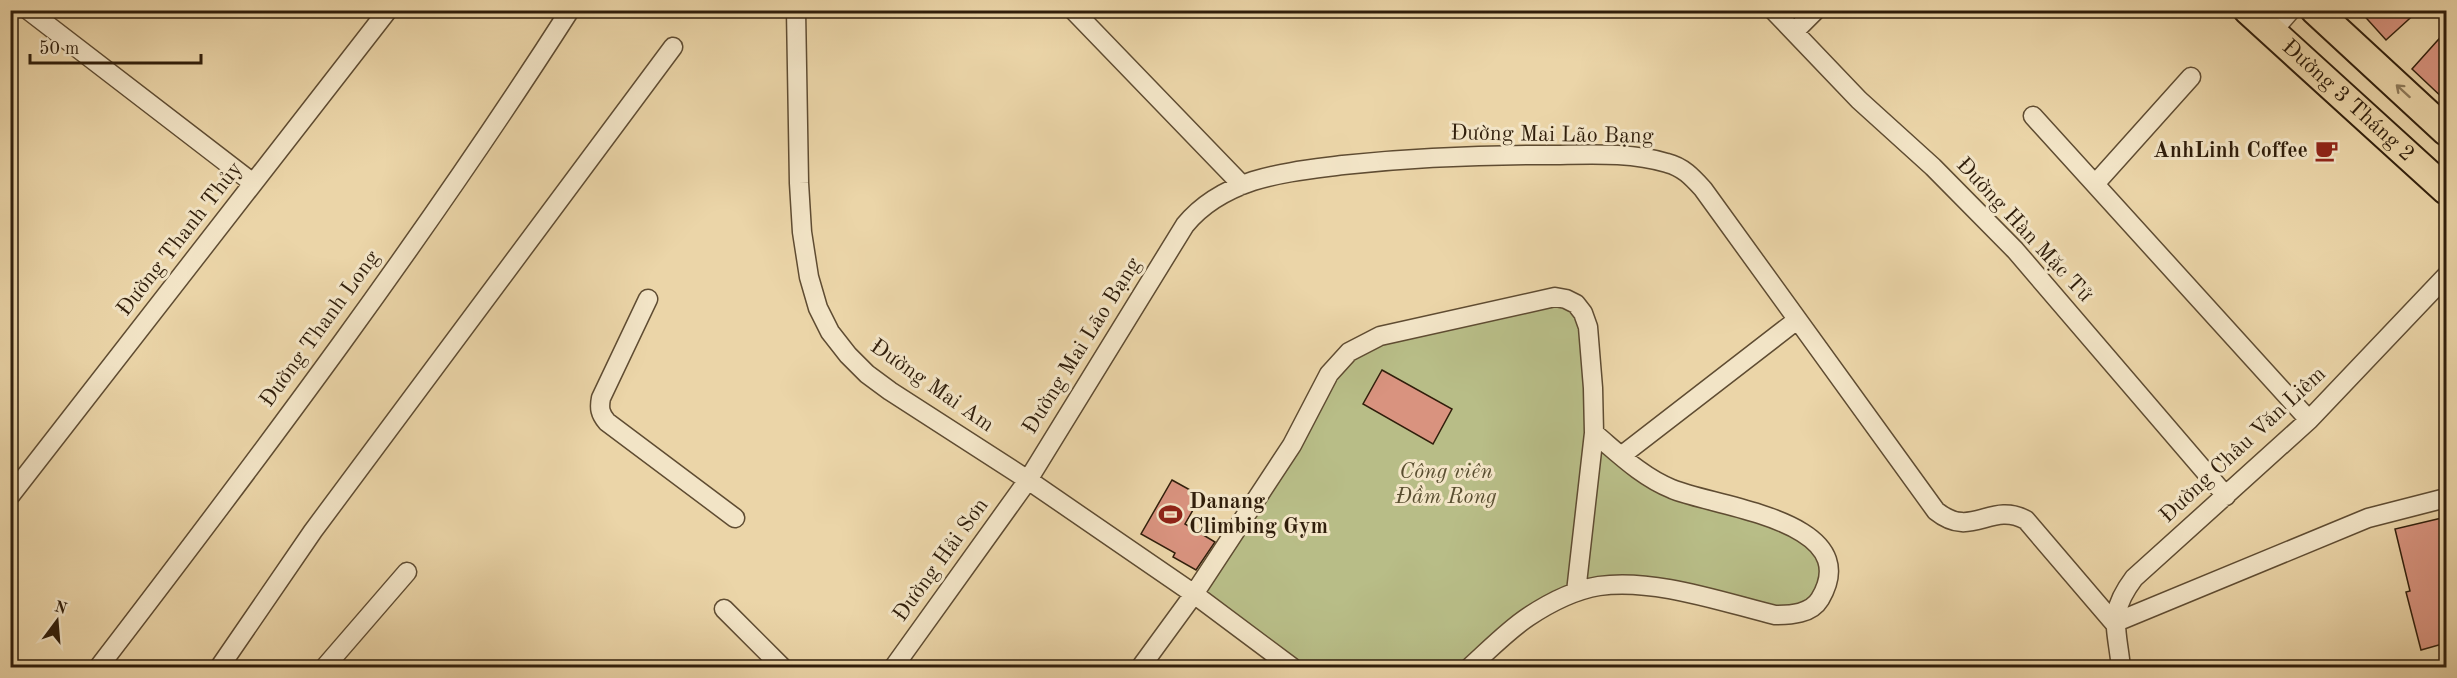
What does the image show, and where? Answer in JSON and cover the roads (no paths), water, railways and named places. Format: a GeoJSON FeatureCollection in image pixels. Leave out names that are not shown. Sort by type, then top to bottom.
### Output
{"type":"FeatureCollection","features":[{"type":"Feature","properties":{"kind":"main road","name":"Đường 3 Tháng 2"},"geometry":{"type":"LineString","coordinates":[[2248,10],[2446,190]]}},
{"type":"Feature","properties":{"kind":"main road","name":"Đường 3 Tháng 2"},"geometry":{"type":"LineString","coordinates":[[2315,10],[2446,131]]}},
{"type":"Feature","properties":{"kind":"street"},"geometry":{"type":"LineString","coordinates":[[28,10],[253,183]]}},
{"type":"Feature","properties":{"kind":"street","name":"Đường Thanh Thủy"},"geometry":{"type":"LineString","coordinates":[[10,496],[388,10]]}},
{"type":"Feature","properties":{"kind":"street","name":"Đường Thanh Long"},"geometry":{"type":"LineString","coordinates":[[98,668],[345,340],[518,90],[570,10]]}},
{"type":"Feature","properties":{"kind":"street","name":"Đường Mai Am"},"geometry":{"type":"LineString","coordinates":[[796,10],[802,232],[809,277],[818,308],[848,356],[867,374],[1028,480],[1194,594],[1293,668]]}},
{"type":"Feature","properties":{"kind":"street"},"geometry":{"type":"LineString","coordinates":[[1073,10],[1242,185]]}},
{"type":"Feature","properties":{"kind":"street","name":"Đường Hàn Mặc Tử"},"geometry":{"type":"LineString","coordinates":[[1773,10],[1859,100],[1933,167],[2015,250],[2226,496]]}},
{"type":"Feature","properties":{"kind":"street"},"geometry":{"type":"LineString","coordinates":[[1794,32],[1816,10]]}},
{"type":"Feature","properties":{"kind":"street"},"geometry":{"type":"LineString","coordinates":[[2272,32],[2291,10]]}},
{"type":"Feature","properties":{"kind":"street"},"geometry":{"type":"LineString","coordinates":[[219,668],[313,531],[673,47]]}},
{"type":"Feature","properties":{"kind":"street"},"geometry":{"type":"LineString","coordinates":[[2095,184],[2191,77]]}},
{"type":"Feature","properties":{"kind":"street"},"geometry":{"type":"LineString","coordinates":[[2034,116],[2309,420]]}},
{"type":"Feature","properties":{"kind":"street","name":"Đường Mai Lão Bạng"},"geometry":{"type":"LineString","coordinates":[[1028,480],[1185,225],[1206,203],[1242,185],[1278,175],[1307,170],[1453,156],[1616,156],[1664,161],[1684,170],[1703,189],[1936,511],[1945,518],[1965,523],[2001,513],[2026,520],[2114,623]]}},
{"type":"Feature","properties":{"kind":"street","name":"Đường Châu Văn Liêm"},"geometry":{"type":"LineString","coordinates":[[2121,668],[2114,623],[2121,599],[2134,578],[2309,420],[2446,276]]}},
{"type":"Feature","properties":{"kind":"street"},"geometry":{"type":"LineString","coordinates":[[1140,668],[1194,594],[1292,445],[1329,374],[1349,352],[1372,339],[1545,298],[1566,299],[1583,313],[1588,327],[1594,433],[1576,592]]}},
{"type":"Feature","properties":{"kind":"street"},"geometry":{"type":"LineString","coordinates":[[648,299],[601,398],[602,416],[735,518]]}},
{"type":"Feature","properties":{"kind":"street"},"geometry":{"type":"LineString","coordinates":[[1621,456],[1797,320]]}},
{"type":"Feature","properties":{"kind":"street"},"geometry":{"type":"LineString","coordinates":[[1468,668],[1527,617],[1576,592],[1599,586],[1662,588],[1775,615],[1791,615],[1808,610],[1818,603],[1824,593],[1828,562],[1821,547],[1809,536],[1787,524],[1747,510],[1675,491],[1654,481],[1594,433]]}},
{"type":"Feature","properties":{"kind":"street","name":"Đường Hải Sơn"},"geometry":{"type":"LineString","coordinates":[[893,668],[1028,480]]}},
{"type":"Feature","properties":{"kind":"street"},"geometry":{"type":"LineString","coordinates":[[2114,623],[2368,518],[2446,498]]}},
{"type":"Feature","properties":{"kind":"street"},"geometry":{"type":"LineString","coordinates":[[324,668],[407,572]]}},
{"type":"Feature","properties":{"kind":"street"},"geometry":{"type":"LineString","coordinates":[[723,609],[783,668]]}},
{"type":"Feature","properties":{"kind":"place","name":"AnhLinh Coffee"},"geometry":{"type":"Point","coordinates":[2326,151]}},
{"type":"Feature","properties":{"kind":"place","name":"Danang Climbing Gym"},"geometry":{"type":"Point","coordinates":[1171,515]}},
{"type":"Feature","properties":{"kind":"park label","name":"Công viên Đầm Rong"},"geometry":{"type":"Point","coordinates":[1446,485]}}]}
